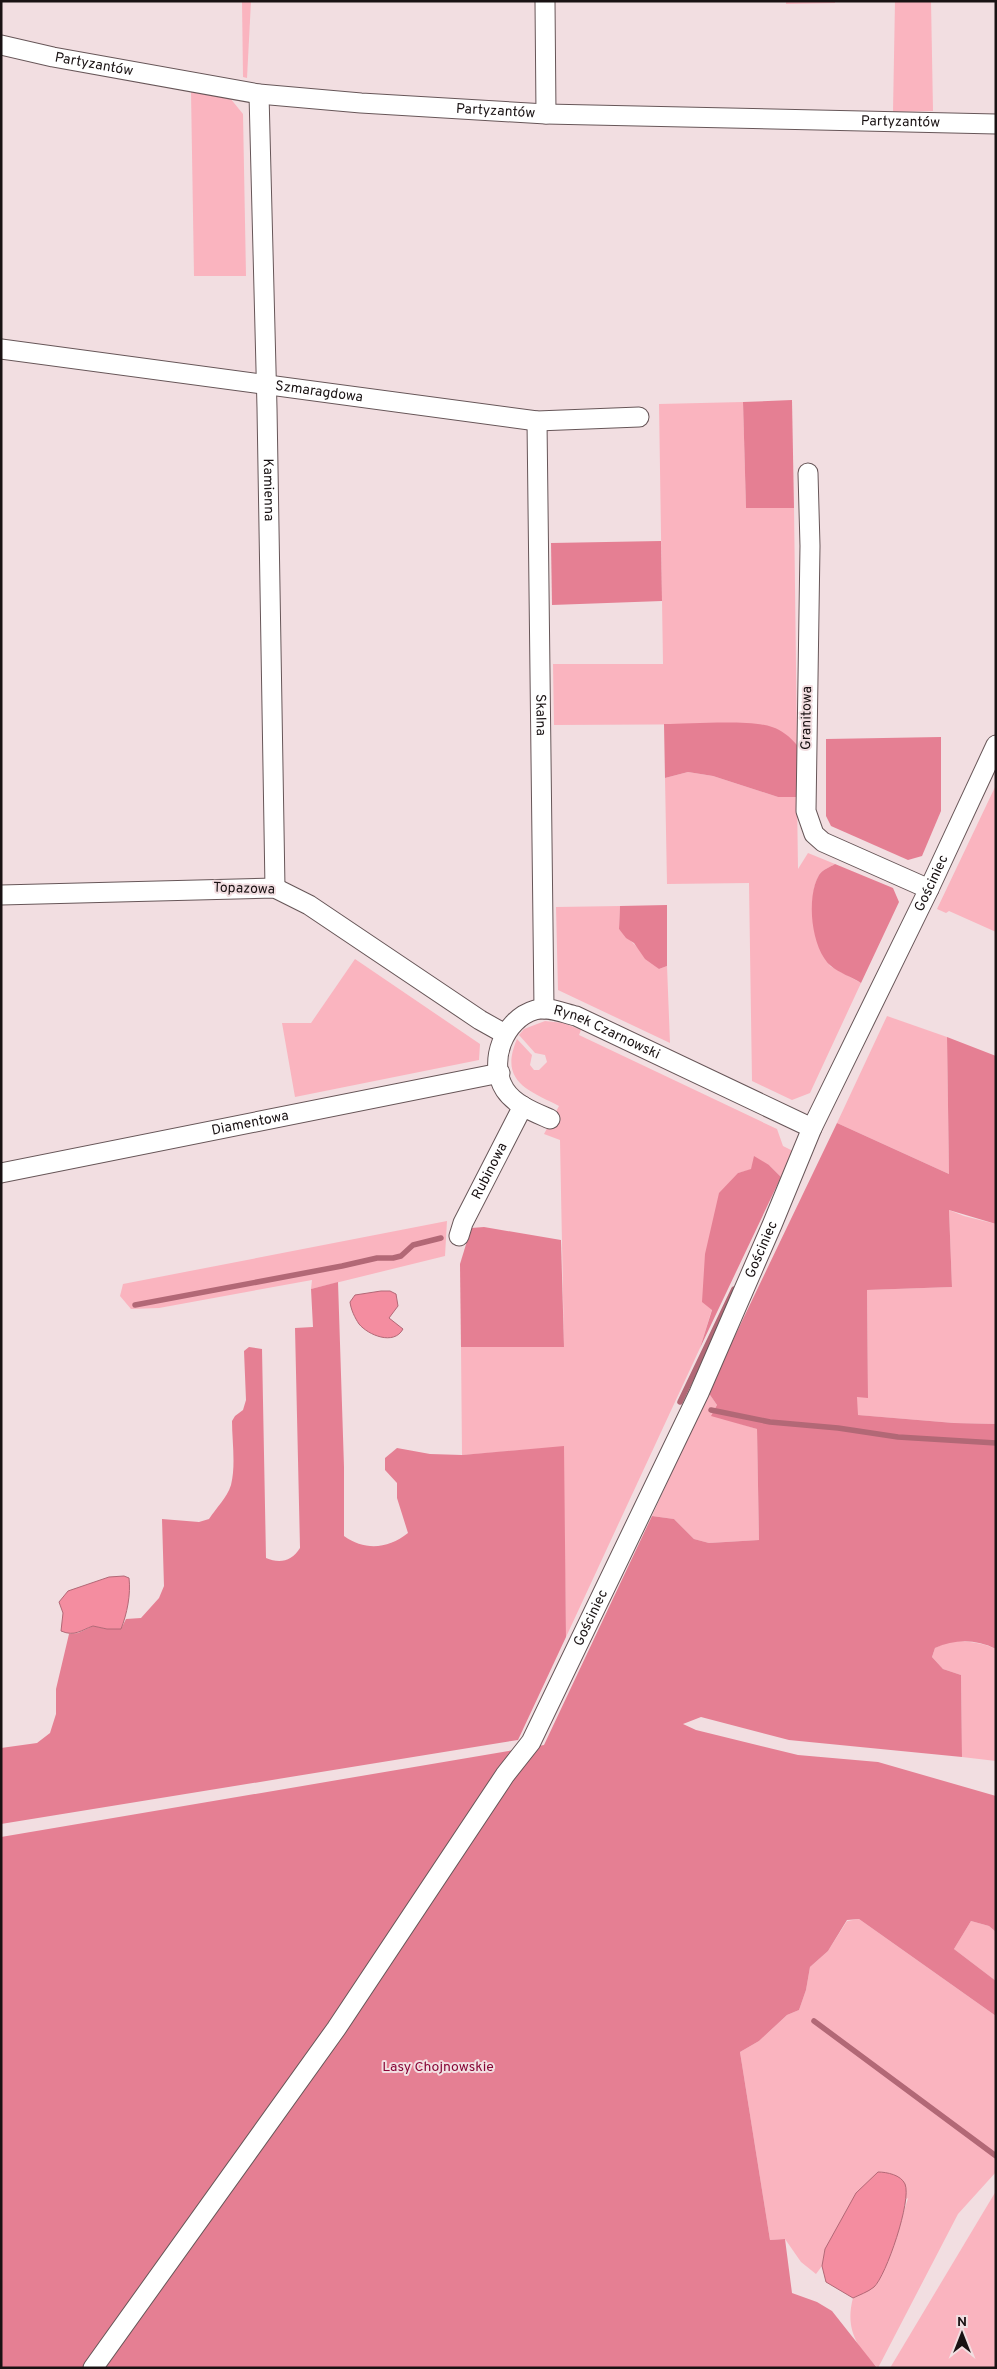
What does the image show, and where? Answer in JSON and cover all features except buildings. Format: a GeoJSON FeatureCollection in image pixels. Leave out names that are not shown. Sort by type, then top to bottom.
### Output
{"type":"FeatureCollection","features":[{"type":"Feature","properties":{"kind":"street"},"geometry":{"type":"LineString","coordinates":[[545,1],[546,114]]}},
{"type":"Feature","properties":{"kind":"street","name":"Partyzantów"},"geometry":{"type":"LineString","coordinates":[[1,45],[53,57],[258,94],[361,103],[546,114],[996,124]]}},
{"type":"Feature","properties":{"kind":"street","name":"Kamienna"},"geometry":{"type":"LineString","coordinates":[[258,94],[275,888]]}},
{"type":"Feature","properties":{"kind":"street","name":"Szmaragdowa"},"geometry":{"type":"LineString","coordinates":[[1,349],[537,421],[639,416]]}},
{"type":"Feature","properties":{"kind":"street","name":"Skalna"},"geometry":{"type":"LineString","coordinates":[[537,421],[544,1009]]}},
{"type":"Feature","properties":{"kind":"street","name":"Granitowa"},"geometry":{"type":"LineString","coordinates":[[808,473],[810,546],[806,811],[810,827],[823,842],[929,889]]}},
{"type":"Feature","properties":{"kind":"street","name":"Gościniec"},"geometry":{"type":"LineString","coordinates":[[93,2368],[336,2029],[505,1775],[523,1753],[535,1734],[699,1393],[812,1128],[929,889],[996,745]]}},
{"type":"Feature","properties":{"kind":"street","name":"Topazowa"},"geometry":{"type":"LineString","coordinates":[[1,896],[275,888],[309,905],[480,1020],[505,1034]]}},
{"type":"Feature","properties":{"kind":"street","name":"Rynek Czarnowski"},"geometry":{"type":"LineString","coordinates":[[550,1119],[523,1106],[505,1089],[500,1073],[498,1052],[505,1034],[523,1015],[535,1010],[544,1009],[576,1016],[812,1128]]}},
{"type":"Feature","properties":{"kind":"street","name":"Diamentowa"},"geometry":{"type":"LineString","coordinates":[[1,1173],[500,1073]]}},
{"type":"Feature","properties":{"kind":"street","name":"Rubinowa"},"geometry":{"type":"LineString","coordinates":[[459,1236],[463,1223],[523,1106]]}},
{"type":"Feature","properties":{"kind":"shaded area"},"geometry":{"type":"Polygon","coordinates":[[[242,1],[251,1],[247,78],[243,77],[242,1]]]}},
{"type":"Feature","properties":{"kind":"shaded area"},"geometry":{"type":"Polygon","coordinates":[[[786,1],[835,1],[835,3],[786,4],[786,1]]]}},
{"type":"Feature","properties":{"kind":"shaded area"},"geometry":{"type":"Polygon","coordinates":[[[895,1],[931,1],[933,111],[893,112],[895,1]]]}},
{"type":"Feature","properties":{"kind":"shaded area"},"geometry":{"type":"Polygon","coordinates":[[[191,91],[230,98],[243,114],[246,276],[194,276],[191,91]]]}},
{"type":"Feature","properties":{"kind":"shaded area"},"geometry":{"type":"Polygon","coordinates":[[[743,402],[746,508],[794,508],[797,745],[778,731],[755,724],[554,725],[553,664],[663,664],[659,404],[743,402]]]}},
{"type":"Feature","properties":{"kind":"shaded area"},"geometry":{"type":"Polygon","coordinates":[[[688,772],[713,776],[778,797],[797,797],[798,869],[808,853],[835,864],[820,873],[815,886],[813,897],[816,921],[830,966],[861,983],[810,1093],[792,1100],[752,1081],[749,883],[667,884],[665,778],[688,772]]]}},
{"type":"Feature","properties":{"kind":"shaded area"},"geometry":{"type":"Polygon","coordinates":[[[996,785],[996,932],[949,911],[946,913],[937,909],[996,785]]]}},
{"type":"Feature","properties":{"kind":"shaded area"},"geometry":{"type":"Polygon","coordinates":[[[620,906],[619,929],[659,969],[667,966],[670,1043],[558,990],[556,907],[620,906]]]}},
{"type":"Feature","properties":{"kind":"shaded area"},"geometry":{"type":"Polygon","coordinates":[[[355,959],[480,1044],[479,1060],[295,1097],[282,1023],[311,1023],[355,959]]]}},
{"type":"Feature","properties":{"kind":"shaded area"},"geometry":{"type":"Polygon","coordinates":[[[887,1016],[947,1037],[949,1174],[837,1123],[887,1016]]]}},
{"type":"Feature","properties":{"kind":"shaded area"},"geometry":{"type":"Polygon","coordinates":[[[545,1021],[564,1023],[581,1030],[579,1035],[777,1129],[783,1146],[793,1151],[781,1177],[769,1165],[738,1173],[712,1309],[700,1348],[566,1637],[563,1447],[462,1455],[461,1347],[564,1347],[560,1140],[544,1134],[559,1106],[527,1089],[519,1082],[511,1065],[512,1053],[517,1039],[532,1055],[530,1065],[534,1070],[539,1070],[547,1062],[545,1055],[535,1053],[519,1035],[524,1029],[545,1021]]]}},
{"type":"Feature","properties":{"kind":"shaded area"},"geometry":{"type":"Polygon","coordinates":[[[949,1210],[996,1224],[996,1424],[954,1423],[857,1415],[857,1397],[868,1397],[867,1290],[952,1287],[949,1210]]]}},
{"type":"Feature","properties":{"kind":"shaded area"},"geometry":{"type":"Polygon","coordinates":[[[447,1221],[445,1256],[311,1289],[312,1280],[159,1308],[131,1309],[120,1296],[123,1284],[447,1221]]]}},
{"type":"Feature","properties":{"kind":"shaded area"},"geometry":{"type":"Polygon","coordinates":[[[390,1291],[396,1294],[398,1306],[389,1318],[403,1329],[394,1337],[381,1337],[368,1332],[359,1324],[351,1308],[350,1302],[355,1295],[390,1291]]]}},
{"type":"Feature","properties":{"kind":"shaded area"},"geometry":{"type":"Polygon","coordinates":[[[708,1392],[717,1405],[712,1415],[757,1429],[759,1540],[709,1543],[694,1539],[674,1519],[652,1516],[708,1392]]]}},
{"type":"Feature","properties":{"kind":"shaded area"},"geometry":{"type":"Polygon","coordinates":[[[124,1576],[129,1578],[129,1597],[121,1629],[93,1626],[74,1633],[61,1631],[63,1613],[59,1602],[68,1591],[109,1577],[124,1576]]]}},
{"type":"Feature","properties":{"kind":"shaded area"},"geometry":{"type":"Polygon","coordinates":[[[950,1641],[974,1642],[996,1649],[996,1761],[962,1757],[961,1675],[943,1669],[932,1657],[935,1648],[950,1641]]]}},
{"type":"Feature","properties":{"kind":"shaded area"},"geometry":{"type":"Polygon","coordinates":[[[859,1919],[996,2016],[996,2172],[958,2214],[878,2368],[858,2345],[850,2319],[851,2309],[853,2298],[874,2286],[894,2244],[908,2198],[825,2249],[822,2266],[816,2274],[801,2262],[785,2239],[770,2240],[740,2052],[759,2041],[787,2015],[799,2010],[806,1990],[810,1967],[828,1951],[847,1921],[859,1919]]]}},
{"type":"Feature","properties":{"kind":"shaded area"},"geometry":{"type":"Polygon","coordinates":[[[971,1921],[989,1926],[996,1932],[996,1981],[954,1949],[971,1921]]]}},
{"type":"Feature","properties":{"kind":"shaded area"},"geometry":{"type":"Polygon","coordinates":[[[878,2172],[893,2175],[903,2181],[906,2193],[905,2205],[897,2237],[879,2280],[872,2289],[853,2298],[826,2282],[822,2266],[825,2249],[856,2193],[878,2172]]]}},
{"type":"Feature","properties":{"kind":"shaded area"},"geometry":{"type":"Polygon","coordinates":[[[996,2191],[996,2368],[890,2368],[996,2191]]]}},
{"type":"Feature","properties":{"kind":"green space"},"geometry":{"type":"Polygon","coordinates":[[[792,400],[794,508],[746,508],[743,402],[792,400]]]}},
{"type":"Feature","properties":{"kind":"green space"},"geometry":{"type":"Polygon","coordinates":[[[661,541],[662,601],[552,605],[551,543],[661,541]]]}},
{"type":"Feature","properties":{"kind":"green space"},"geometry":{"type":"Polygon","coordinates":[[[749,723],[779,730],[797,745],[797,797],[778,797],[713,776],[688,772],[665,778],[664,724],[749,723]]]}},
{"type":"Feature","properties":{"kind":"green space"},"geometry":{"type":"Polygon","coordinates":[[[941,737],[941,811],[922,856],[908,860],[831,826],[826,816],[826,739],[941,737]]]}},
{"type":"Feature","properties":{"kind":"green space"},"geometry":{"type":"Polygon","coordinates":[[[835,864],[893,888],[899,902],[861,983],[831,966],[824,958],[815,936],[812,909],[815,885],[820,873],[835,864]]]}},
{"type":"Feature","properties":{"kind":"green space"},"geometry":{"type":"Polygon","coordinates":[[[667,905],[667,966],[659,969],[645,959],[634,943],[626,938],[619,929],[620,906],[667,905]]]}},
{"type":"Feature","properties":{"kind":"green space","name":"Lasy Chojnowskie"},"geometry":{"type":"Polygon","coordinates":[[[947,1037],[996,1056],[996,1224],[949,1210],[952,1287],[867,1290],[868,1398],[857,1397],[858,1415],[954,1423],[996,1424],[996,1649],[981,1643],[966,1641],[950,1643],[935,1648],[932,1657],[943,1669],[961,1675],[962,1757],[789,1740],[701,1717],[683,1724],[696,1730],[798,1755],[878,1762],[996,1796],[996,1932],[989,1926],[971,1921],[954,1949],[996,1981],[996,2016],[859,1919],[847,1920],[828,1951],[810,1967],[806,1990],[799,2010],[787,2015],[759,2041],[740,2052],[770,2240],[785,2239],[792,2293],[817,2302],[832,2311],[877,2368],[1,2368],[1,1837],[544,1745],[652,1516],[674,1519],[694,1539],[709,1543],[759,1540],[757,1429],[711,1416],[717,1405],[708,1392],[837,1123],[949,1174],[947,1037]]]}},
{"type":"Feature","properties":{"kind":"green space"},"geometry":{"type":"Polygon","coordinates":[[[754,1156],[769,1165],[781,1177],[700,1348],[712,1310],[702,1302],[705,1254],[719,1193],[738,1173],[751,1169],[754,1156]]]}},
{"type":"Feature","properties":{"kind":"green space"},"geometry":{"type":"Polygon","coordinates":[[[484,1227],[561,1240],[564,1347],[461,1347],[460,1264],[471,1228],[484,1227]]]}},
{"type":"Feature","properties":{"kind":"green space"},"geometry":{"type":"Polygon","coordinates":[[[338,1282],[344,1467],[344,1536],[360,1544],[376,1546],[393,1542],[408,1533],[397,1498],[397,1483],[385,1470],[385,1458],[397,1448],[430,1454],[462,1455],[564,1446],[566,1637],[518,1740],[1,1824],[1,1748],[37,1743],[50,1733],[56,1714],[56,1689],[69,1634],[78,1633],[93,1626],[121,1629],[126,1619],[141,1618],[159,1598],[164,1586],[162,1519],[199,1522],[209,1519],[227,1494],[231,1485],[233,1469],[232,1421],[243,1410],[246,1400],[244,1351],[249,1347],[262,1349],[266,1558],[276,1561],[285,1560],[293,1556],[300,1548],[295,1328],[313,1327],[311,1289],[338,1282]]]}},
{"type":"Feature","properties":{"kind":"waterway"},"geometry":{"type":"LineString","coordinates":[[135,1305],[377,1258],[393,1258],[401,1256],[413,1245],[441,1238]]}},
{"type":"Feature","properties":{"kind":"waterway"},"geometry":{"type":"LineString","coordinates":[[680,1402],[734,1289]]}},
{"type":"Feature","properties":{"kind":"waterway"},"geometry":{"type":"LineString","coordinates":[[711,1410],[770,1422],[838,1428],[898,1437],[996,1443]]}},
{"type":"Feature","properties":{"kind":"waterway"},"geometry":{"type":"LineString","coordinates":[[814,2021],[996,2156]]}}]}
